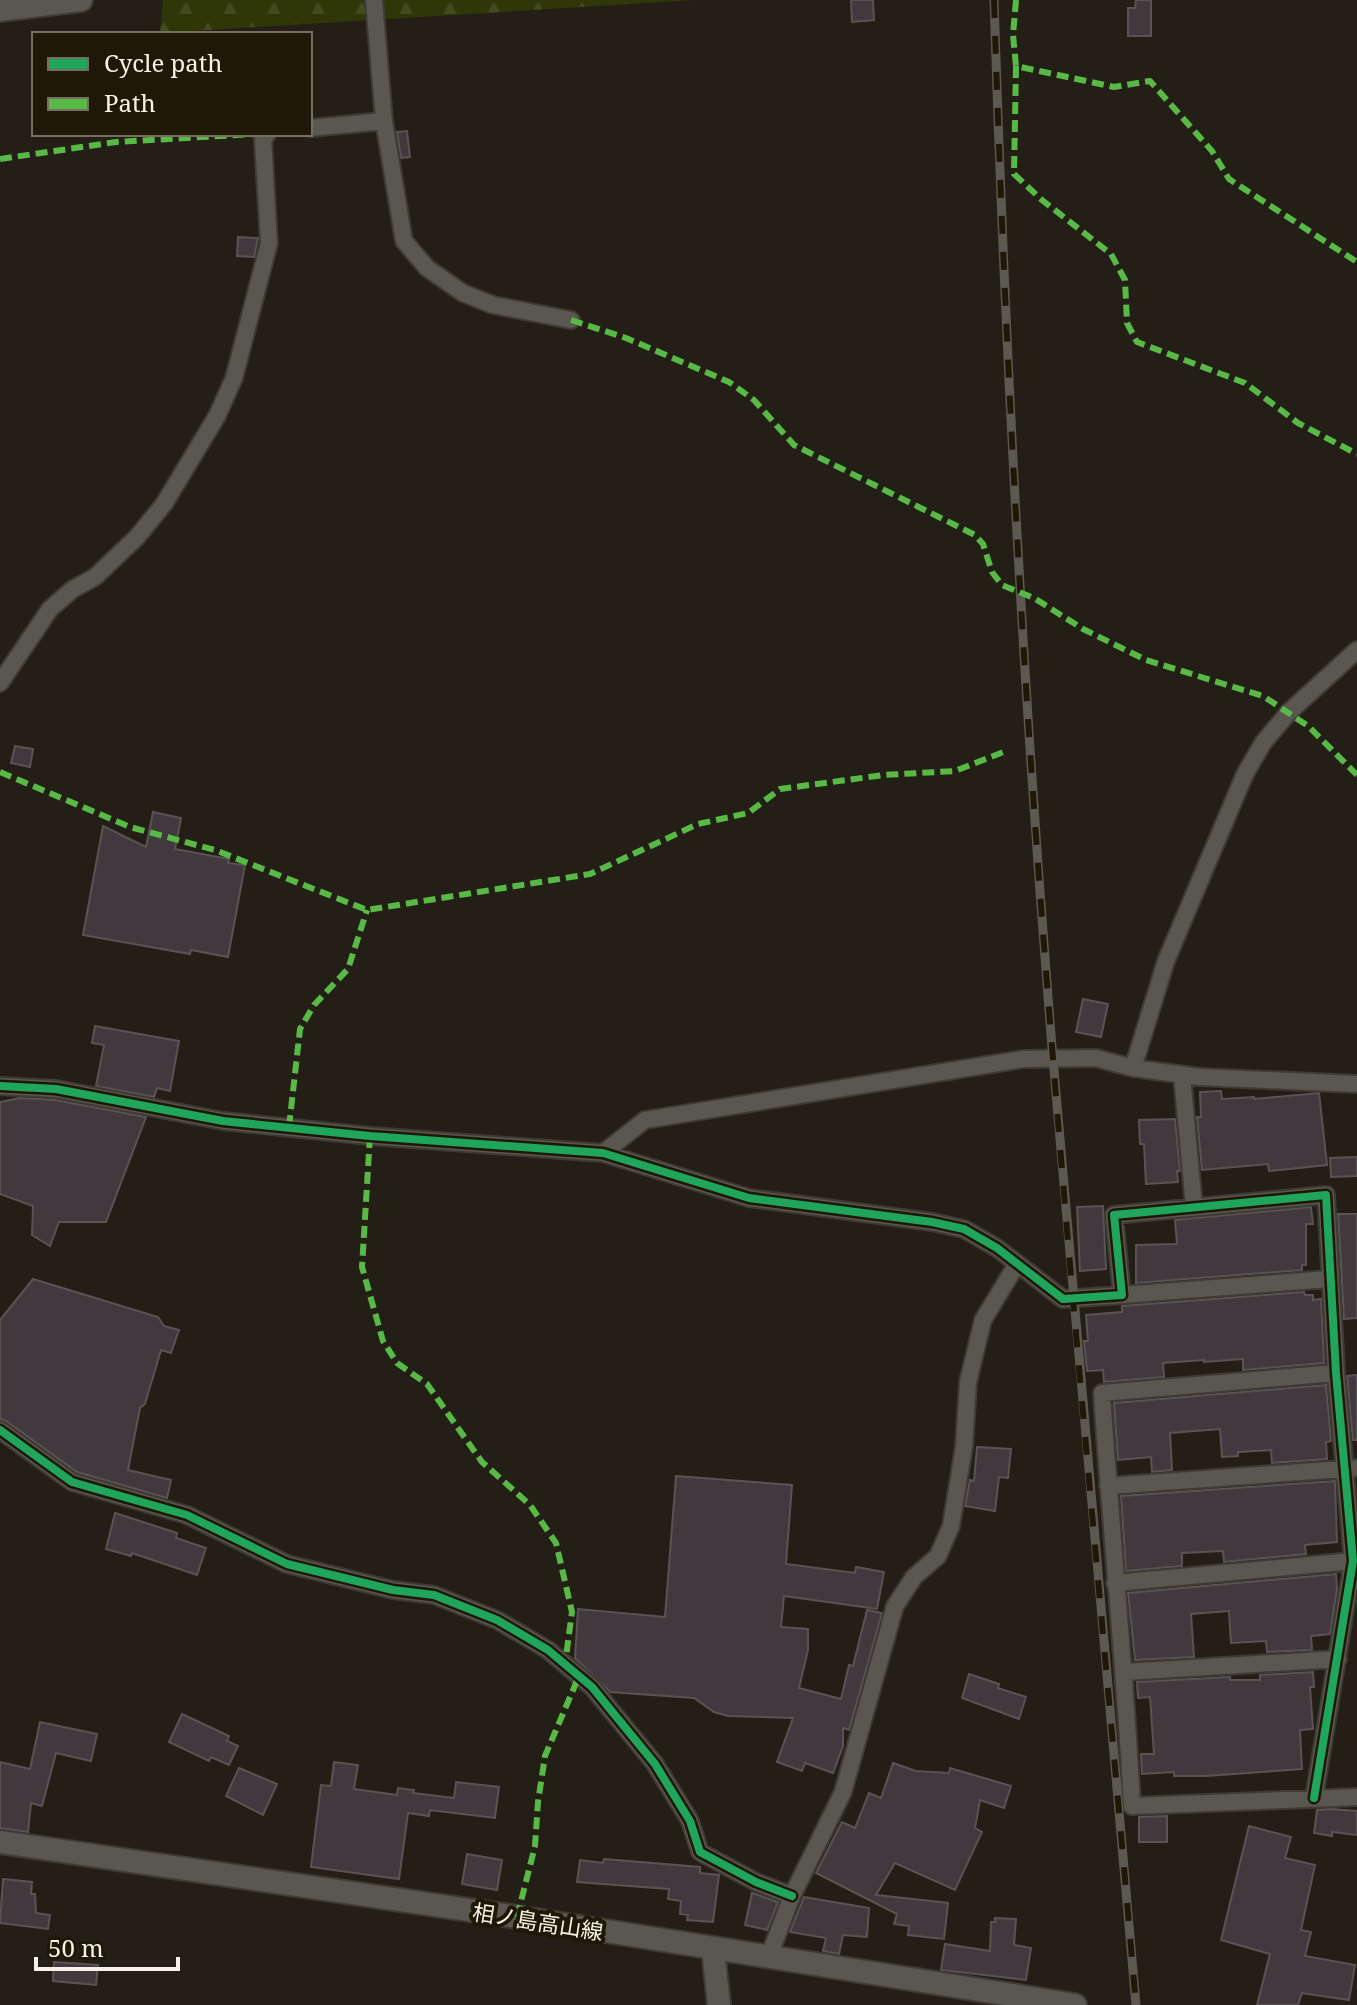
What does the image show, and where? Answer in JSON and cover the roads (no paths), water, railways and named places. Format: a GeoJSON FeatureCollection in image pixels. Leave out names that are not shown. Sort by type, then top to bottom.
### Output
{"type":"FeatureCollection","features":[{"type":"Feature","properties":{"kind":"main road"},"geometry":{"type":"LineString","coordinates":[[0,10],[81,0]]}},
{"type":"Feature","properties":{"kind":"main road","name":"相ノ島高山線"},"geometry":{"type":"LineString","coordinates":[[0,1842],[501,1914],[1067,2004]]}},
{"type":"Feature","properties":{"kind":"main road"},"geometry":{"type":"LineString","coordinates":[[713,1949],[719,2005]]}},
{"type":"Feature","properties":{"kind":"street"},"geometry":{"type":"LineString","coordinates":[[374,0],[384,121],[404,241],[427,268],[463,293],[493,305],[571,320]]}},
{"type":"Feature","properties":{"kind":"street"},"geometry":{"type":"LineString","coordinates":[[312,128],[384,121]]}},
{"type":"Feature","properties":{"kind":"street"},"geometry":{"type":"LineString","coordinates":[[0,683],[50,609],[73,589],[95,577],[137,537],[164,504],[217,416],[234,378],[269,243],[263,140],[266,136]]}},
{"type":"Feature","properties":{"kind":"street"},"geometry":{"type":"LineString","coordinates":[[1133,1068],[1166,961],[1245,774],[1263,743],[1289,712],[1357,650]]}},
{"type":"Feature","properties":{"kind":"street"},"geometry":{"type":"LineString","coordinates":[[603,1153],[645,1120],[1023,1059],[1096,1058],[1133,1068],[1182,1075],[1357,1084]]}},
{"type":"Feature","properties":{"kind":"street"},"geometry":{"type":"LineString","coordinates":[[1182,1075],[1194,1207]]}},
{"type":"Feature","properties":{"kind":"street"},"geometry":{"type":"LineString","coordinates":[[0,1086],[56,1089],[223,1121],[370,1136],[603,1153],[749,1198],[964,1229],[997,1248],[1063,1299],[1329,1279]]}},
{"type":"Feature","properties":{"kind":"street"},"geometry":{"type":"LineString","coordinates":[[1122,1295],[1114,1215],[1326,1195],[1336,1373],[1351,1469],[1353,1561],[1314,1798]]}},
{"type":"Feature","properties":{"kind":"street"},"geometry":{"type":"LineString","coordinates":[[769,1956],[792,1896],[843,1792],[895,1606],[914,1577],[938,1556],[951,1526],[964,1447],[968,1382],[983,1320],[1017,1264]]}},
{"type":"Feature","properties":{"kind":"street"},"geometry":{"type":"LineString","coordinates":[[1336,1373],[1102,1393],[1115,1583],[1125,1672],[1132,1806],[1357,1797]]}},
{"type":"Feature","properties":{"kind":"street"},"geometry":{"type":"LineString","coordinates":[[0,1430],[72,1482],[187,1515],[287,1564],[393,1590],[434,1595],[497,1620],[548,1650],[592,1687],[655,1764],[690,1821],[700,1852],[756,1882],[792,1896]]}},
{"type":"Feature","properties":{"kind":"street"},"geometry":{"type":"LineString","coordinates":[[1108,1486],[1351,1469]]}},
{"type":"Feature","properties":{"kind":"street"},"geometry":{"type":"LineString","coordinates":[[1115,1583],[1353,1561]]}},
{"type":"Feature","properties":{"kind":"street"},"geometry":{"type":"LineString","coordinates":[[1125,1672],[1338,1659]]}},
{"type":"Feature","properties":{"kind":"railway"},"geometry":{"type":"LineString","coordinates":[[994,0],[1010,397],[1033,795],[1063,1177],[1136,2005]]}}]}
